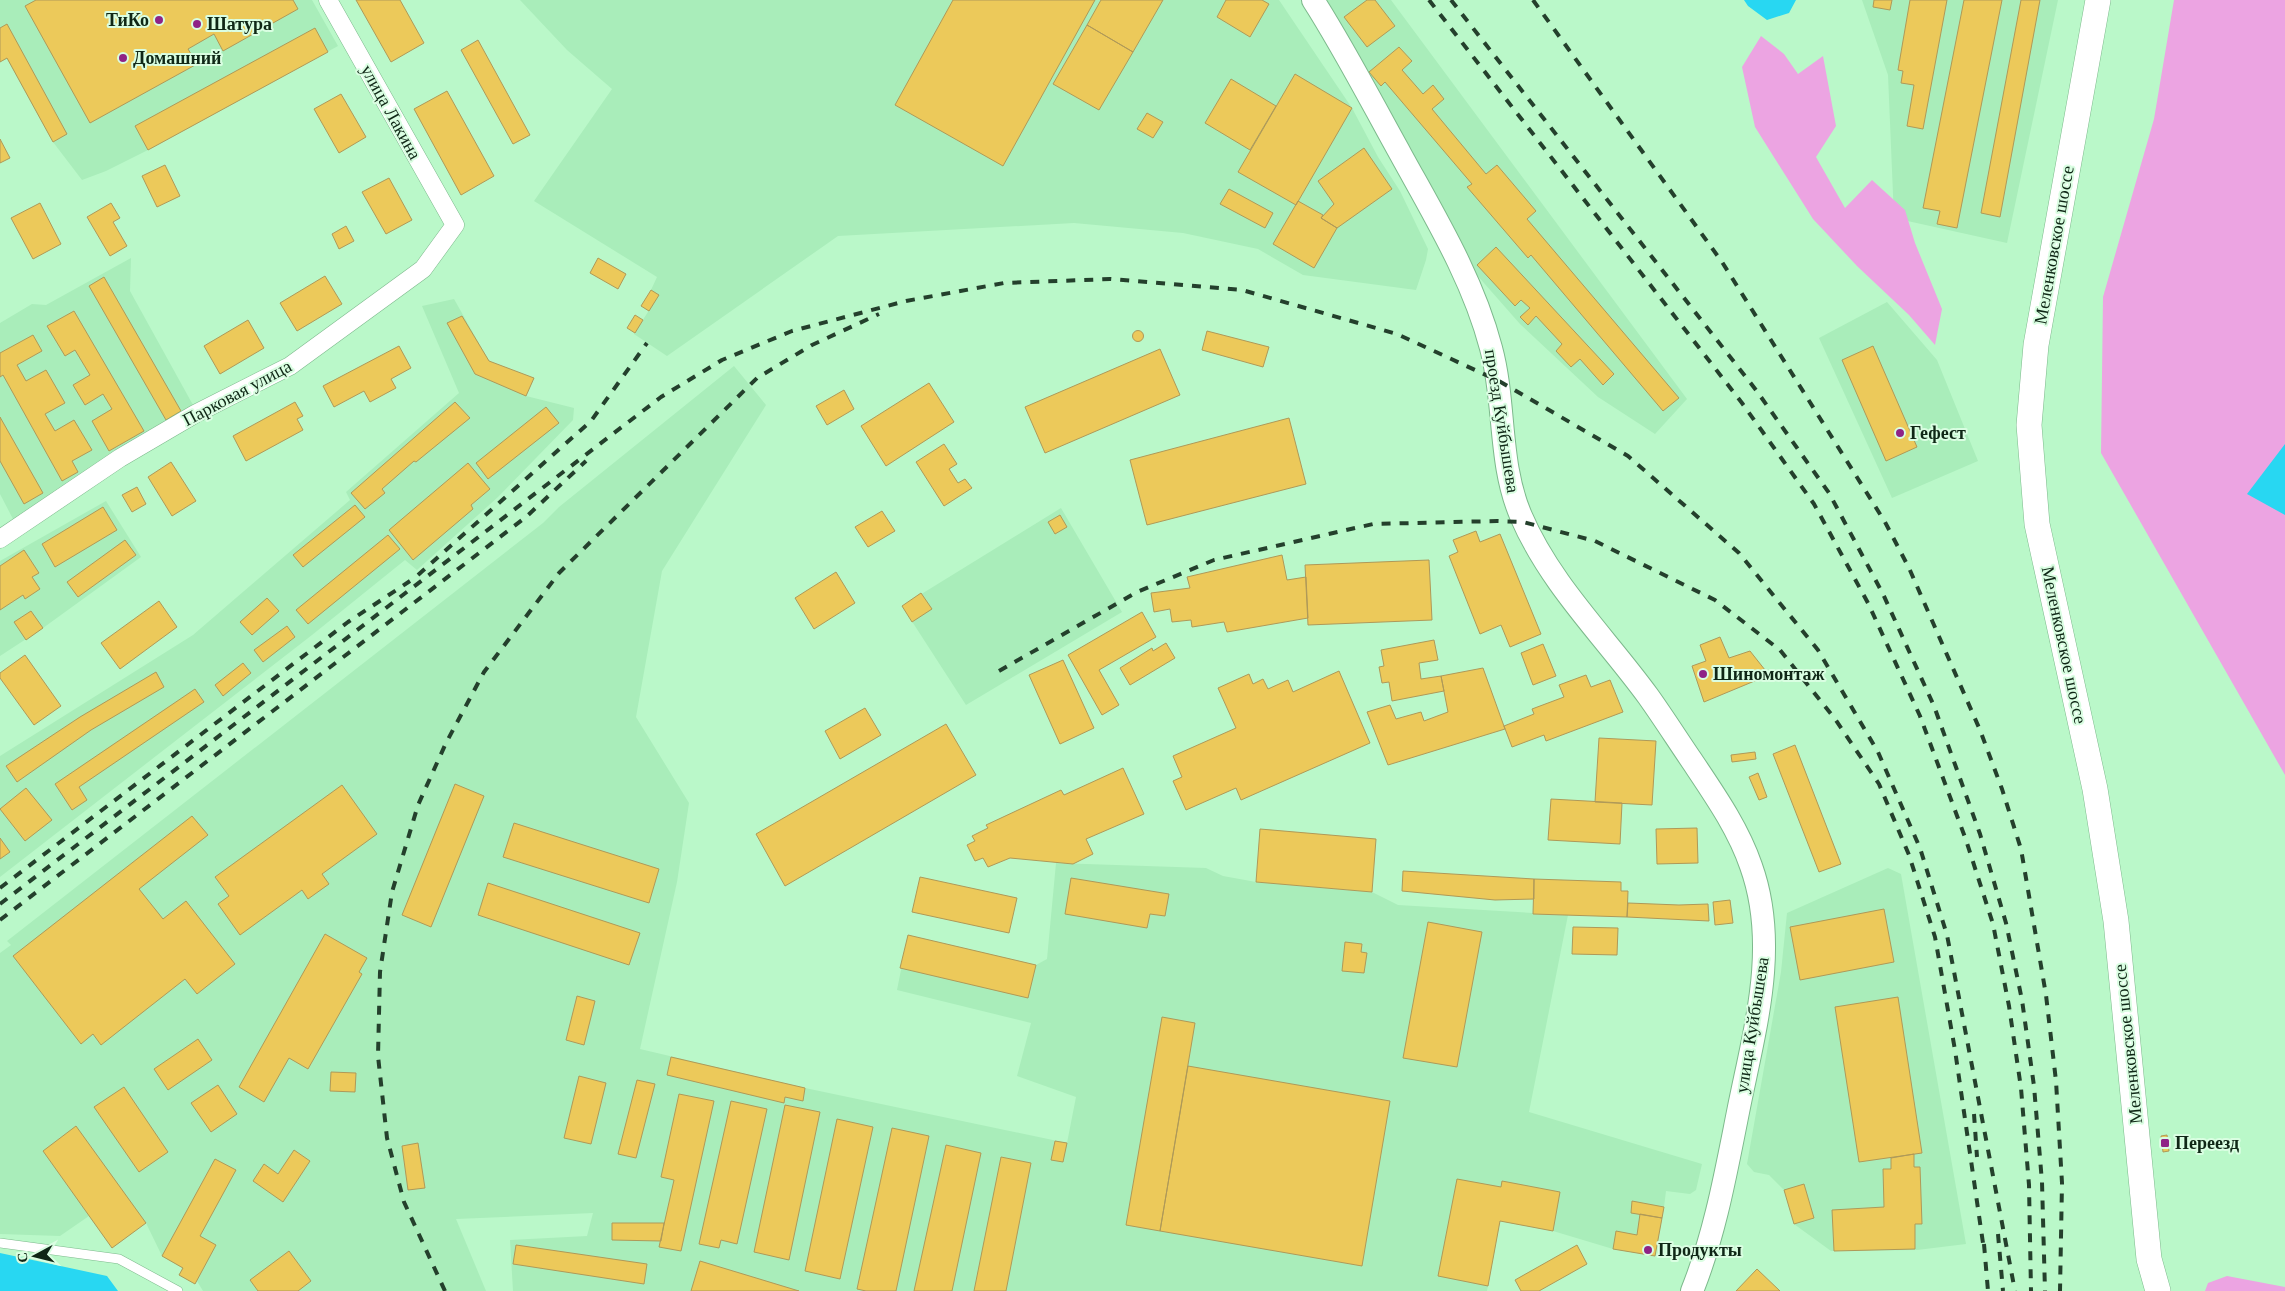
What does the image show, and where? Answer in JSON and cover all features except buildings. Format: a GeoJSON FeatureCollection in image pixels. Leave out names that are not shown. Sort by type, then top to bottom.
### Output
{"type":"FeatureCollection","features":[{"type":"Feature","properties":{"kind":"main road","name":"Меленковское шоссе"},"geometry":{"type":"LineString","coordinates":[[2098,0],[2036,345],[2029,425],[2037,524],[2095,789],[2114,911],[2149,1259],[2158,1291]]}},
{"type":"Feature","properties":{"kind":"street","name":"улица Лакина"},"geometry":{"type":"LineString","coordinates":[[328,0],[455,225]]}},
{"type":"Feature","properties":{"kind":"street","name":"проезд Куйбышева"},"geometry":{"type":"LineString","coordinates":[[1313,0],[1380,117],[1472,289],[1493,355],[1499,381],[1507,466],[1513,498],[1523,522],[1551,572],[1647,695]]}},
{"type":"Feature","properties":{"kind":"street","name":"Парковая улица"},"geometry":{"type":"LineString","coordinates":[[0,539],[120,458],[195,414],[290,366],[423,269],[455,225]]}},
{"type":"Feature","properties":{"kind":"street","name":"улица Куйбышева"},"geometry":{"type":"LineString","coordinates":[[1647,695],[1720,803],[1734,827],[1752,867],[1765,929],[1762,992],[1724,1182],[1699,1274],[1692,1291]]}},
{"type":"Feature","properties":{"kind":"lane"},"geometry":{"type":"LineString","coordinates":[[0,1243],[119,1259],[178,1291]]}},
{"type":"Feature","properties":{"kind":"shaded area"},"geometry":{"type":"Polygon","coordinates":[[[0,0],[312,0],[338,46],[148,150],[106,171],[82,180],[53,142],[7,59],[0,62],[0,0]]]}},
{"type":"Feature","properties":{"kind":"shaded area"},"geometry":{"type":"Polygon","coordinates":[[[520,0],[1279,0],[1352,108],[1378,157],[1400,191],[1428,249],[1426,260],[1416,290],[1303,275],[1258,249],[1183,233],[1074,223],[838,236],[667,356],[634,334],[658,296],[651,290],[657,277],[534,201],[612,89],[567,50],[520,0]]]}},
{"type":"Feature","properties":{"kind":"shaded area"},"geometry":{"type":"Polygon","coordinates":[[[1327,0],[1391,0],[1687,399],[1655,434],[1598,397],[1520,324],[1469,266],[1368,72],[1327,0]]]}},
{"type":"Feature","properties":{"kind":"shaded area"},"geometry":{"type":"Polygon","coordinates":[[[1862,0],[2058,0],[2007,243],[1894,218],[1888,75],[1862,0]]]}},
{"type":"Feature","properties":{"kind":"shaded area"},"geometry":{"type":"Polygon","coordinates":[[[2174,0],[2285,0],[2285,775],[2101,453],[2103,297],[2154,119],[2174,0]]]}},
{"type":"Feature","properties":{"kind":"shaded area"},"geometry":{"type":"Polygon","coordinates":[[[1761,36],[1784,54],[1798,74],[1823,56],[1836,126],[1816,157],[1845,208],[1872,180],[1905,210],[1915,243],[1942,309],[1935,345],[1909,315],[1857,266],[1813,219],[1755,127],[1742,67],[1761,36]]]}},
{"type":"Feature","properties":{"kind":"shaded area"},"geometry":{"type":"Polygon","coordinates":[[[131,258],[130,291],[193,405],[111,454],[13,519],[0,494],[0,323],[32,304],[46,305],[131,258]]]}},
{"type":"Feature","properties":{"kind":"shaded area"},"geometry":{"type":"Polygon","coordinates":[[[454,299],[489,361],[534,378],[526,396],[574,408],[573,420],[498,497],[417,570],[405,560],[312,635],[0,877],[0,756],[193,635],[350,500],[346,492],[459,393],[422,306],[454,299]]]}},
{"type":"Feature","properties":{"kind":"shaded area"},"geometry":{"type":"Polygon","coordinates":[[[1887,302],[1937,360],[1978,461],[1892,498],[1819,338],[1887,302]]]}},
{"type":"Feature","properties":{"kind":"shaded area"},"geometry":{"type":"Polygon","coordinates":[[[734,366],[766,405],[662,571],[636,717],[689,803],[677,882],[640,1049],[805,1088],[1067,1143],[1076,1097],[1017,1076],[1031,1023],[897,990],[908,935],[1036,965],[1047,959],[1056,863],[1206,868],[1223,876],[1256,882],[1372,892],[1398,905],[1568,915],[1529,1112],[1702,1164],[1696,1190],[1690,1194],[1666,1191],[1664,1207],[1657,1210],[1662,1218],[1655,1256],[1613,1249],[1553,1231],[1500,1221],[1487,1291],[513,1291],[510,1240],[587,1236],[593,1213],[456,1219],[486,1291],[203,1291],[197,1281],[195,1284],[179,1275],[182,1268],[162,1256],[146,1223],[112,1248],[89,1216],[60,1236],[0,1234],[0,953],[11,945],[7,941],[543,523],[559,507],[734,366]]]}},
{"type":"Feature","properties":{"kind":"shaded area"},"geometry":{"type":"Polygon","coordinates":[[[106,501],[141,557],[43,628],[0,656],[0,561],[106,501]]]}},
{"type":"Feature","properties":{"kind":"shaded area"},"geometry":{"type":"Polygon","coordinates":[[[1061,508],[1122,612],[966,705],[902,606],[1061,508]]]}},
{"type":"Feature","properties":{"kind":"shaded area"},"geometry":{"type":"Polygon","coordinates":[[[1888,868],[1901,874],[1966,1244],[1917,1250],[1831,1251],[1794,1224],[1784,1190],[1769,1175],[1754,1172],[1747,1164],[1781,972],[1787,913],[1888,868]]]}},
{"type":"Feature","properties":{"kind":"shaded area"},"geometry":{"type":"Polygon","coordinates":[[[2227,1276],[2285,1287],[2285,1291],[2205,1291],[2208,1283],[2227,1276]]]}},
{"type":"Feature","properties":{"kind":"water"},"geometry":{"type":"Polygon","coordinates":[[[1744,0],[1796,0],[1789,13],[1767,20],[1748,6],[1744,0]]]}},
{"type":"Feature","properties":{"kind":"water"},"geometry":{"type":"Polygon","coordinates":[[[2285,444],[2285,515],[2247,494],[2285,444]]]}},
{"type":"Feature","properties":{"kind":"water"},"geometry":{"type":"Polygon","coordinates":[[[0,1253],[107,1276],[118,1291],[0,1291],[0,1253]]]}},
{"type":"Feature","properties":{"kind":"railway"},"geometry":{"type":"LineString","coordinates":[[1429,0],[1742,403],[1814,504],[1868,603],[1920,716],[1966,840],[1993,924],[2009,1006],[2021,1088],[2029,1185],[2031,1291]]}},
{"type":"Feature","properties":{"kind":"railway"},"geometry":{"type":"LineString","coordinates":[[1451,0],[1756,390],[1829,493],[1883,594],[1934,706],[1980,834],[2006,923],[2022,1000],[2034,1086],[2042,1182],[2045,1291]]}},
{"type":"Feature","properties":{"kind":"railway"},"geometry":{"type":"LineString","coordinates":[[1533,0],[1722,262],[1885,522],[1909,568],[1980,730],[2002,789],[2021,849],[2046,995],[2056,1081],[2062,1183],[2060,1291]]}},
{"type":"Feature","properties":{"kind":"railway"},"geometry":{"type":"LineString","coordinates":[[0,904],[661,397],[722,360],[792,331],[906,301],[1004,283],[1110,279],[1242,290],[1397,334],[1499,381],[1628,456],[1739,553],[1818,650],[1878,752],[1920,848],[1947,935],[2015,1291]]}},
{"type":"Feature","properties":{"kind":"railway"},"geometry":{"type":"LineString","coordinates":[[445,1291],[404,1202],[387,1138],[378,1056],[380,972],[392,892],[418,805],[446,743],[484,672],[559,573],[757,378],[812,345],[879,314]]}},
{"type":"Feature","properties":{"kind":"railway"},"geometry":{"type":"LineString","coordinates":[[418,575],[591,421],[647,343]]}},
{"type":"Feature","properties":{"kind":"railway"},"geometry":{"type":"LineString","coordinates":[[0,920],[526,517],[586,461]]}},
{"type":"Feature","properties":{"kind":"railway"},"geometry":{"type":"LineString","coordinates":[[999,671],[1137,592],[1214,560],[1373,524],[1523,522],[1595,541],[1715,600],[1780,650],[1835,719],[1879,784],[1909,855],[1935,937],[1955,1050],[1984,1250]]}},
{"type":"Feature","properties":{"kind":"railway"},"geometry":{"type":"LineString","coordinates":[[0,888],[348,622],[410,581]]}},
{"type":"Feature","properties":{"kind":"railway"},"geometry":{"type":"LineString","coordinates":[[1974,1114],[1977,1157]]}},
{"type":"Feature","properties":{"kind":"railway"},"geometry":{"type":"LineString","coordinates":[[1998,1234],[2003,1291]]}},
{"type":"Feature","properties":{"kind":"railway"},"geometry":{"type":"LineString","coordinates":[[1984,1244],[1988,1291]]}},
{"type":"Feature","properties":{"kind":"place","name":"ТиКо"},"geometry":{"type":"Point","coordinates":[159,20]}},
{"type":"Feature","properties":{"kind":"place","name":"Шатура"},"geometry":{"type":"Point","coordinates":[197,24]}},
{"type":"Feature","properties":{"kind":"place","name":"Домашний"},"geometry":{"type":"Point","coordinates":[123,58]}},
{"type":"Feature","properties":{"kind":"place","name":"Гефест"},"geometry":{"type":"Point","coordinates":[1900,433]}},
{"type":"Feature","properties":{"kind":"place","name":"Шиномонтаж"},"geometry":{"type":"Point","coordinates":[1703,674]}},
{"type":"Feature","properties":{"kind":"place","name":"Переезд"},"geometry":{"type":"Point","coordinates":[2165,1143]}},
{"type":"Feature","properties":{"kind":"place","name":"Продукты"},"geometry":{"type":"Point","coordinates":[1648,1250]}}]}
